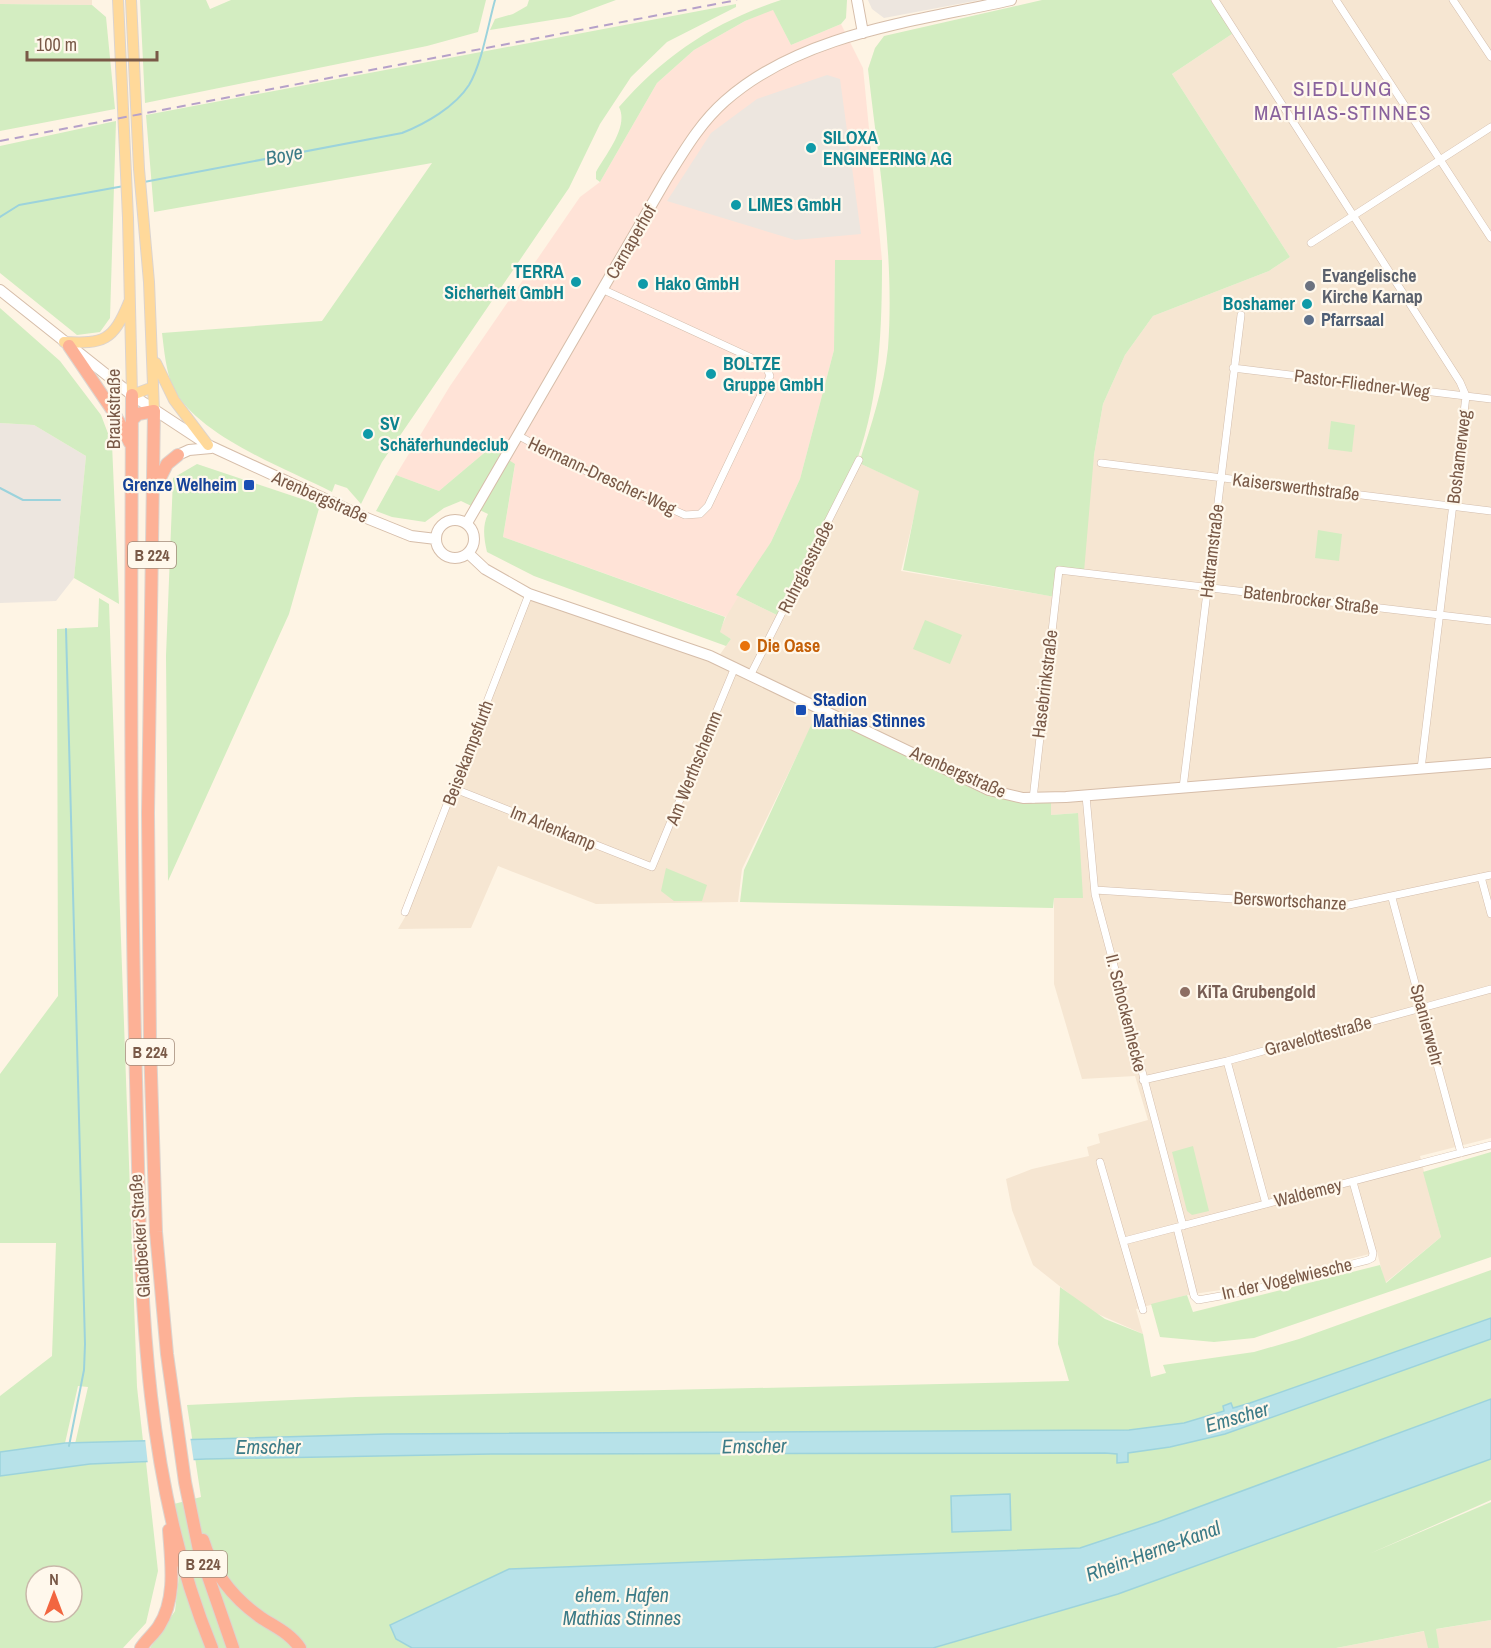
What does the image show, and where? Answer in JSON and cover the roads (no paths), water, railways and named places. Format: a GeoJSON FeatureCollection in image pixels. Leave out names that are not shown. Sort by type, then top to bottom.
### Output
{"type":"FeatureCollection","features":[{"type":"Feature","properties":{"kind":"highway"},"geometry":{"type":"LineString","coordinates":[[66,344],[107,401],[132,447]]}},
{"type":"Feature","properties":{"kind":"highway","name":"Braukstraße"},"geometry":{"type":"LineString","coordinates":[[132,395],[133,817]]}},
{"type":"Feature","properties":{"kind":"highway"},"geometry":{"type":"LineString","coordinates":[[132,420],[138,414],[154,411]]}},
{"type":"Feature","properties":{"kind":"highway","name":"B 224"},"geometry":{"type":"LineString","coordinates":[[154,411],[154,489]]}},
{"type":"Feature","properties":{"kind":"highway"},"geometry":{"type":"LineString","coordinates":[[154,489],[159,476],[178,455]]}},
{"type":"Feature","properties":{"kind":"highway","name":"Gladbecker Straße"},"geometry":{"type":"LineString","coordinates":[[154,489],[148,813],[150,1044],[156,1232],[174,1413],[184,1478],[199,1550],[233,1648]]}},
{"type":"Feature","properties":{"kind":"highway","name":"Gladbecker Straße"},"geometry":{"type":"LineString","coordinates":[[133,817],[138,1167],[153,1415],[167,1504],[191,1589],[212,1648]]}},
{"type":"Feature","properties":{"kind":"highway"},"geometry":{"type":"LineString","coordinates":[[184,1478],[208,1555],[222,1582],[245,1605],[289,1635],[300,1648]]}},
{"type":"Feature","properties":{"kind":"highway"},"geometry":{"type":"LineString","coordinates":[[133,1648],[143,1645],[162,1621],[170,1593],[167,1504]]}},
{"type":"Feature","properties":{"kind":"main road","name":"Braukstraße"},"geometry":{"type":"LineString","coordinates":[[118,0],[128,198],[132,395]]}},
{"type":"Feature","properties":{"kind":"main road","name":"B 224"},"geometry":{"type":"LineString","coordinates":[[131,0],[139,169],[153,358],[154,411]]}},
{"type":"Feature","properties":{"kind":"main road"},"geometry":{"type":"LineString","coordinates":[[857,0],[863,33]]}},
{"type":"Feature","properties":{"kind":"main road","name":"Carnaperhof"},"geometry":{"type":"LineString","coordinates":[[467,523],[679,159],[698,129],[725,101],[788,59],[863,33],[1011,0]]}},
{"type":"Feature","properties":{"kind":"main road","name":"Arenbergstraße"},"geometry":{"type":"LineString","coordinates":[[0,290],[132,395],[211,446],[333,504],[398,531],[417,537],[436,539]]}},
{"type":"Feature","properties":{"kind":"main road"},"geometry":{"type":"LineString","coordinates":[[66,344],[90,343],[106,338],[120,324],[131,296]]}},
{"type":"Feature","properties":{"kind":"main road"},"geometry":{"type":"LineString","coordinates":[[153,358],[174,400],[211,446],[178,455]]}},
{"type":"Feature","properties":{"kind":"main road"},"geometry":{"type":"LineString","coordinates":[[132,395],[153,387]]}},
{"type":"Feature","properties":{"kind":"main road"},"geometry":{"type":"LineString","coordinates":[[457,519],[467,523],[474,537],[468,553],[458,558],[448,556],[439,549],[436,539],[439,529],[446,521],[457,519]]}},
{"type":"Feature","properties":{"kind":"main road","name":"Arenbergstraße"},"geometry":{"type":"LineString","coordinates":[[468,553],[485,569],[529,594],[686,646],[751,674],[989,790],[1012,796],[1033,799],[1086,796],[1491,763]]}},
{"type":"Feature","properties":{"kind":"street","name":"Boshamerweg"},"geometry":{"type":"LineString","coordinates":[[1215,0],[1460,382],[1466,396],[1421,769]]}},
{"type":"Feature","properties":{"kind":"street"},"geometry":{"type":"LineString","coordinates":[[1336,0],[1491,238]]}},
{"type":"Feature","properties":{"kind":"street"},"geometry":{"type":"LineString","coordinates":[[1453,0],[1491,57]]}},
{"type":"Feature","properties":{"kind":"street"},"geometry":{"type":"LineString","coordinates":[[1311,243],[1491,127]]}},
{"type":"Feature","properties":{"kind":"street","name":"Hermann-Drescher-Weg"},"geometry":{"type":"LineString","coordinates":[[519,436],[573,465],[685,515],[700,514],[708,506],[770,376],[769,369],[765,364],[604,290]]}},
{"type":"Feature","properties":{"kind":"street","name":"Hattramstraße"},"geometry":{"type":"LineString","coordinates":[[1183,788],[1241,315]]}},
{"type":"Feature","properties":{"kind":"street","name":"Pastor-Fliedner-Weg"},"geometry":{"type":"LineString","coordinates":[[1233,368],[1491,399]]}},
{"type":"Feature","properties":{"kind":"street","name":"Ruhrglasstraße"},"geometry":{"type":"LineString","coordinates":[[751,674],[859,460]]}},
{"type":"Feature","properties":{"kind":"street","name":"Kaiserswerthstraße"},"geometry":{"type":"LineString","coordinates":[[1101,463],[1491,511]]}},
{"type":"Feature","properties":{"kind":"street","name":"Batenbrocker Straße"},"geometry":{"type":"LineString","coordinates":[[1059,570],[1491,621]]}},
{"type":"Feature","properties":{"kind":"street","name":"Hasebrinkstraße"},"geometry":{"type":"LineString","coordinates":[[1033,799],[1059,570]]}},
{"type":"Feature","properties":{"kind":"street","name":"Beisekampsfurth"},"geometry":{"type":"LineString","coordinates":[[405,912],[455,789],[529,594]]}},
{"type":"Feature","properties":{"kind":"street","name":"Am Werthschemm"},"geometry":{"type":"LineString","coordinates":[[652,867],[735,667]]}},
{"type":"Feature","properties":{"kind":"street","name":"Im Arlenkamp"},"geometry":{"type":"LineString","coordinates":[[455,789],[652,867]]}},
{"type":"Feature","properties":{"kind":"street","name":"II. Schockenhecke"},"geometry":{"type":"LineString","coordinates":[[1086,796],[1095,890],[1180,1227]]}},
{"type":"Feature","properties":{"kind":"street","name":"Berswortschanze"},"geometry":{"type":"LineString","coordinates":[[1095,890],[1344,906],[1392,898],[1397,894],[1491,875]]}},
{"type":"Feature","properties":{"kind":"street"},"geometry":{"type":"LineString","coordinates":[[1481,877],[1491,914]]}},
{"type":"Feature","properties":{"kind":"street","name":"Spanierwehr"},"geometry":{"type":"LineString","coordinates":[[1392,898],[1461,1153]]}},
{"type":"Feature","properties":{"kind":"street","name":"Gravelottestraße"},"geometry":{"type":"LineString","coordinates":[[1143,1080],[1227,1061],[1491,989]]}},
{"type":"Feature","properties":{"kind":"street"},"geometry":{"type":"LineString","coordinates":[[1227,1061],[1266,1204]]}},
{"type":"Feature","properties":{"kind":"street","name":"Waldemey"},"geometry":{"type":"LineString","coordinates":[[1124,1241],[1491,1145]]}},
{"type":"Feature","properties":{"kind":"street"},"geometry":{"type":"LineString","coordinates":[[1100,1162],[1143,1310]]}},
{"type":"Feature","properties":{"kind":"street","name":"In der Vogelwiesche"},"geometry":{"type":"LineString","coordinates":[[1180,1227],[1194,1296],[1198,1300],[1243,1292],[1356,1263],[1372,1258],[1373,1253],[1353,1182]]}},
{"type":"Feature","properties":{"kind":"water","name":"Emscher"},"geometry":{"type":"Polygon","coordinates":[[[1491,1318],[1491,1339],[1225,1434],[1170,1447],[1128,1453],[1128,1462],[1117,1463],[1117,1454],[1105,1453],[491,1454],[206,1459],[90,1464],[0,1476],[0,1452],[65,1443],[386,1434],[1129,1430],[1184,1423],[1224,1411],[1223,1406],[1231,1403],[1233,1408],[1250,1403],[1491,1318]]]}},
{"type":"Feature","properties":{"kind":"water"},"geometry":{"type":"Polygon","coordinates":[[[1491,1399],[1491,1459],[1118,1594],[933,1648],[412,1648],[396,1639],[390,1625],[509,1569],[1080,1548],[1158,1522],[1491,1399]]]}},
{"type":"Feature","properties":{"kind":"water"},"geometry":{"type":"Polygon","coordinates":[[[1010,1494],[1011,1530],[952,1532],[951,1496],[1010,1494]]]}},
{"type":"Feature","properties":{"kind":"waterway","name":"Boye"},"geometry":{"type":"LineString","coordinates":[[144,182],[402,133],[420,125],[456,101],[469,85],[481,55],[495,0]]}},
{"type":"Feature","properties":{"kind":"waterway","name":"Boye"},"geometry":{"type":"LineString","coordinates":[[0,217],[19,205],[124,186]]}},
{"type":"Feature","properties":{"kind":"waterway","name":"Boye"},"geometry":{"type":"LineString","coordinates":[[0,488],[23,500],[60,500]]}},
{"type":"Feature","properties":{"kind":"waterway"},"geometry":{"type":"LineString","coordinates":[[66,629],[85,1344],[84,1370],[69,1446]]}},
{"type":"Feature","properties":{"kind":"railway"},"geometry":{"type":"LineString","coordinates":[[0,141],[737,0]]}},
{"type":"Feature","properties":{"kind":"place","name":"SILOXA ENGINEERING AG"},"geometry":{"type":"Point","coordinates":[811,148]}},
{"type":"Feature","properties":{"kind":"place","name":"LIMES GmbH"},"geometry":{"type":"Point","coordinates":[736,205]}},
{"type":"Feature","properties":{"kind":"place","name":"TERRA Sicherheit GmbH"},"geometry":{"type":"Point","coordinates":[576,282]}},
{"type":"Feature","properties":{"kind":"place","name":"Hako GmbH"},"geometry":{"type":"Point","coordinates":[643,284]}},
{"type":"Feature","properties":{"kind":"place","name":"Evangelische Kirche Karnap"},"geometry":{"type":"Point","coordinates":[1310,286]}},
{"type":"Feature","properties":{"kind":"place","name":"Boshamer"},"geometry":{"type":"Point","coordinates":[1307,304]}},
{"type":"Feature","properties":{"kind":"place","name":"Pfarrsaal"},"geometry":{"type":"Point","coordinates":[1309,320]}},
{"type":"Feature","properties":{"kind":"place","name":"BOLTZE Gruppe GmbH"},"geometry":{"type":"Point","coordinates":[711,374]}},
{"type":"Feature","properties":{"kind":"place","name":"SV Schäferhundeclub"},"geometry":{"type":"Point","coordinates":[368,434]}},
{"type":"Feature","properties":{"kind":"place","name":"Grenze Welheim"},"geometry":{"type":"Point","coordinates":[249,485]}},
{"type":"Feature","properties":{"kind":"place","name":"Die Oase"},"geometry":{"type":"Point","coordinates":[745,646]}},
{"type":"Feature","properties":{"kind":"place","name":"Stadion Mathias Stinnes"},"geometry":{"type":"Point","coordinates":[801,710]}},
{"type":"Feature","properties":{"kind":"place","name":"KiTa Grubengold"},"geometry":{"type":"Point","coordinates":[1185,992]}},
{"type":"Feature","properties":{"kind":"district","name":"SIEDLUNG MATHIAS-STINNES"},"geometry":{"type":"Point","coordinates":[1343,101]}},
{"type":"Feature","properties":{"kind":"water label","name":"Rhein-Herne-Kanal"},"geometry":{"type":"Point","coordinates":[1153,1551]}},
{"type":"Feature","properties":{"kind":"water label","name":"ehem. Hafen Mathias Stinnes"},"geometry":{"type":"Point","coordinates":[622,1606]}}]}
